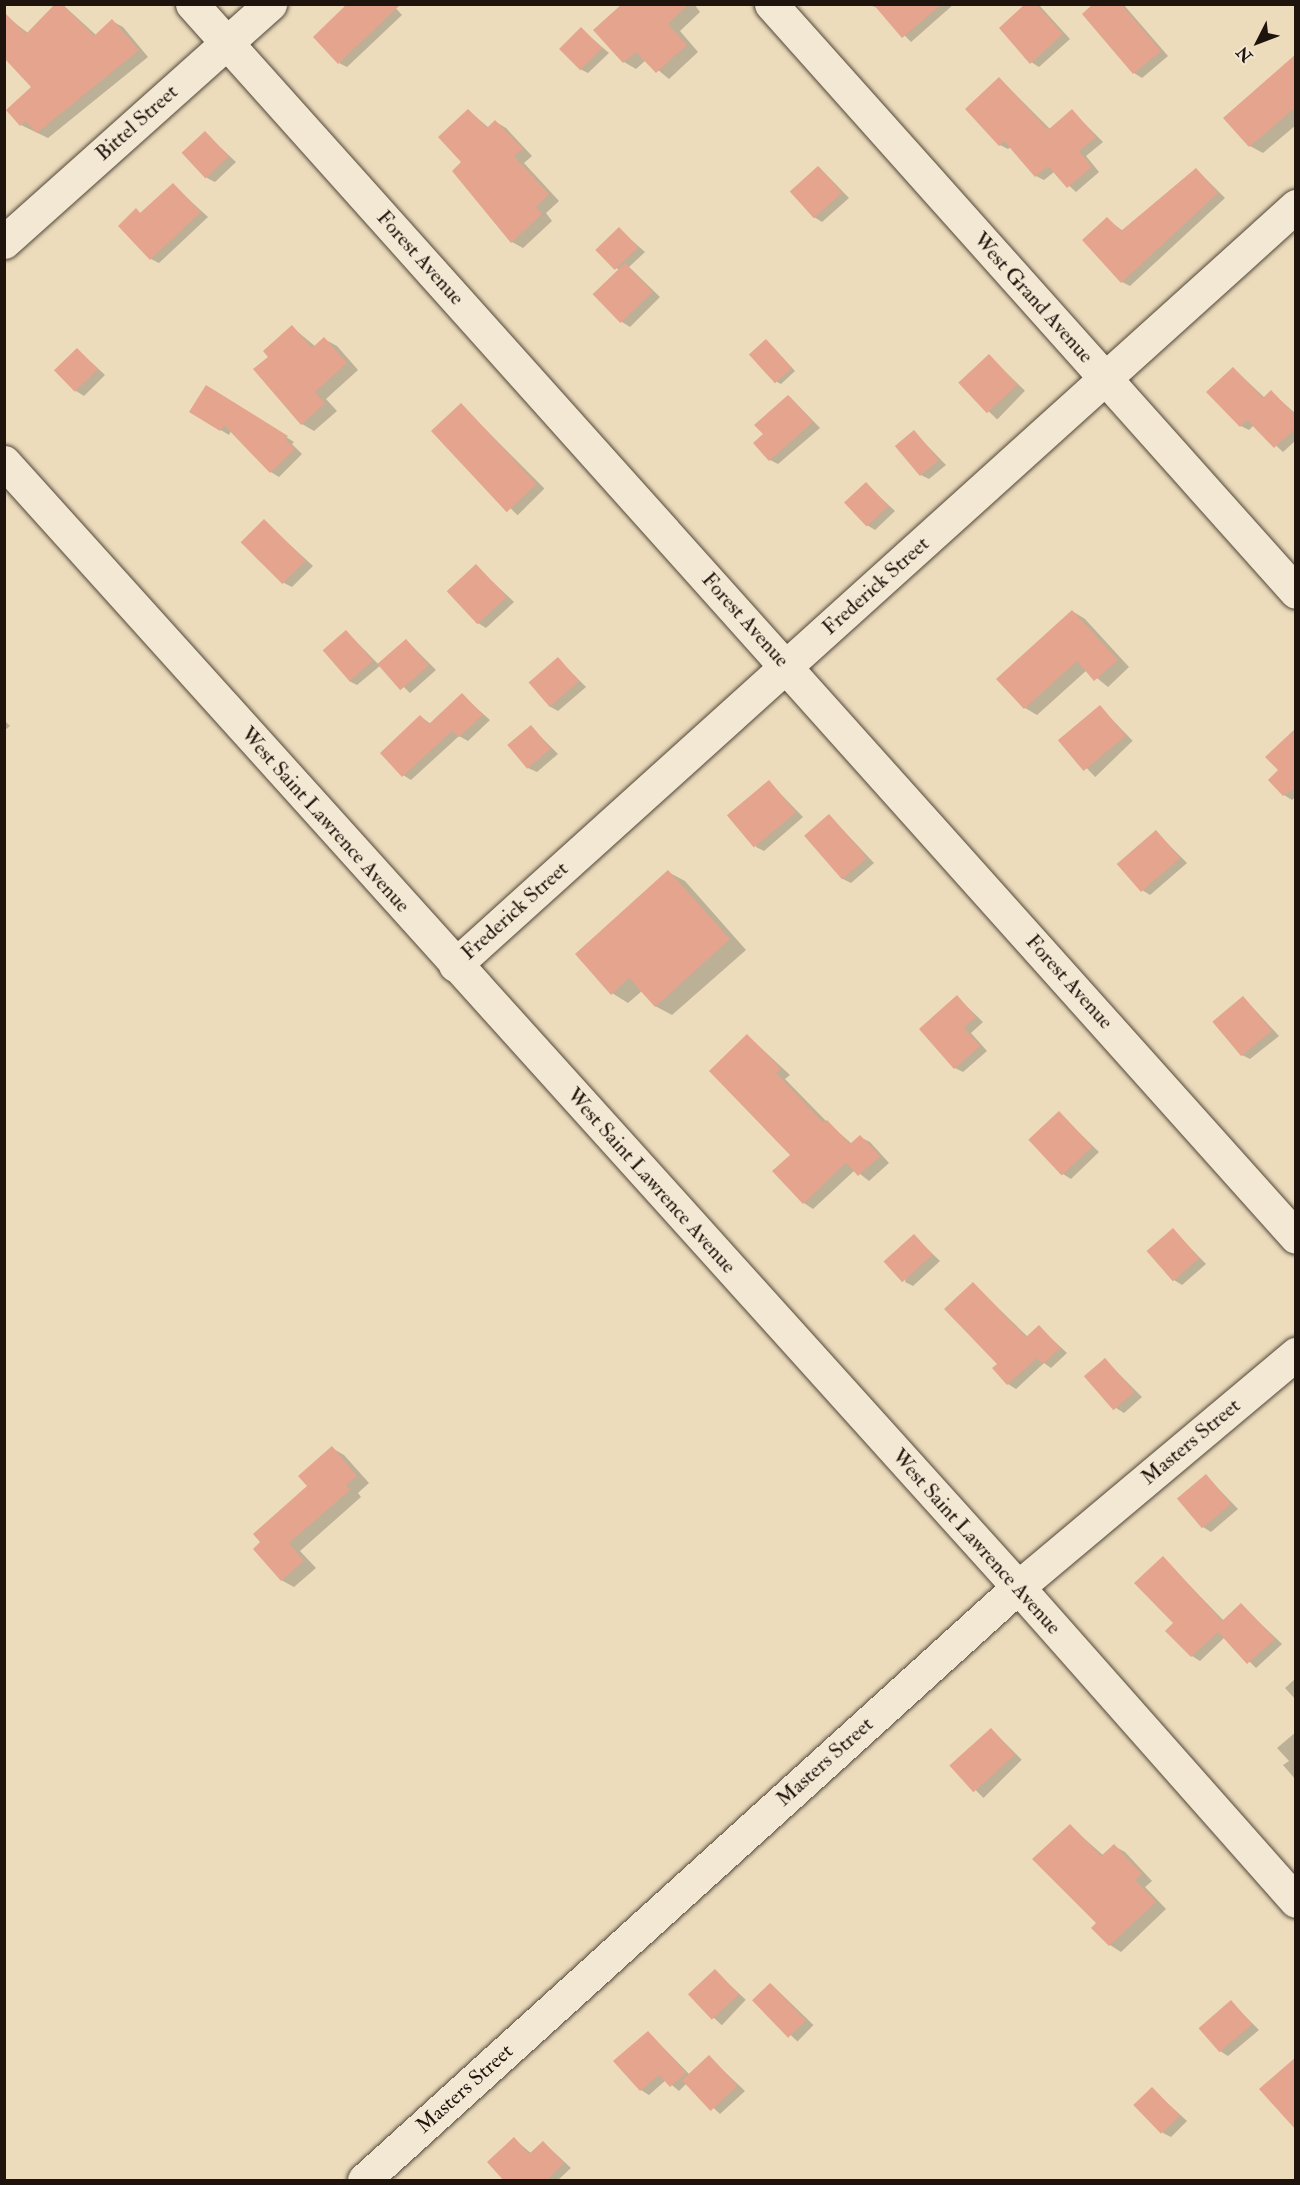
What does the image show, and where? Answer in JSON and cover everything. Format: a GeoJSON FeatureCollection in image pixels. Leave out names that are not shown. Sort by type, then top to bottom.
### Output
{"type":"FeatureCollection","features":[{"type":"Feature","properties":{"kind":"street","name":"Forest Avenue"},"geometry":{"type":"LineString","coordinates":[[192,4],[788,666],[1296,1237]]}},
{"type":"Feature","properties":{"kind":"street","name":"Bittel Street"},"geometry":{"type":"LineString","coordinates":[[4,242],[270,4]]}},
{"type":"Feature","properties":{"kind":"street","name":"West Grand Avenue"},"geometry":{"type":"LineString","coordinates":[[771,4],[1296,592]]}},
{"type":"Feature","properties":{"kind":"street","name":"Frederick Street"},"geometry":{"type":"LineString","coordinates":[[455,965],[1296,206]]}},
{"type":"Feature","properties":{"kind":"street","name":"West Saint Lawrence Avenue"},"geometry":{"type":"LineString","coordinates":[[4,462],[1018,1587],[1296,1901]]}},
{"type":"Feature","properties":{"kind":"street","name":"Masters Street"},"geometry":{"type":"LineString","coordinates":[[364,2181],[1018,1587],[1296,1354]]}},
{"type":"Feature","properties":{"kind":"building"},"geometry":{"type":"Polygon","coordinates":[[[55,4],[62,4],[94,36],[112,19],[139,50],[37,133],[25,121],[20,126],[6,110],[31,87],[4,58],[4,12],[26,34],[55,4]]]}},
{"type":"Feature","properties":{"kind":"building"},"geometry":{"type":"Polygon","coordinates":[[[347,4],[401,4],[338,64],[313,37],[347,4]]]}},
{"type":"Feature","properties":{"kind":"building"},"geometry":{"type":"Polygon","coordinates":[[[622,4],[689,4],[668,24],[687,45],[656,73],[636,52],[623,63],[593,30],[622,4]]]}},
{"type":"Feature","properties":{"kind":"building"},"geometry":{"type":"Polygon","coordinates":[[[873,4],[942,4],[902,38],[873,4]]]}},
{"type":"Feature","properties":{"kind":"building"},"geometry":{"type":"Polygon","coordinates":[[[1025,4],[1036,4],[1063,34],[1030,64],[999,28],[1025,4]]]}},
{"type":"Feature","properties":{"kind":"building"},"geometry":{"type":"Polygon","coordinates":[[[1093,4],[1121,4],[1161,51],[1133,74],[1082,14],[1093,4]]]}},
{"type":"Feature","properties":{"kind":"building"},"geometry":{"type":"Polygon","coordinates":[[[581,27],[602,48],[580,70],[559,49],[581,27]]]}},
{"type":"Feature","properties":{"kind":"building"},"geometry":{"type":"Polygon","coordinates":[[[1296,54],[1296,107],[1249,147],[1223,118],[1296,54]]]}},
{"type":"Feature","properties":{"kind":"building"},"geometry":{"type":"Polygon","coordinates":[[[999,77],[1048,130],[1072,109],[1096,137],[1079,151],[1092,167],[1067,188],[1048,166],[1035,177],[1004,141],[999,146],[965,109],[999,77]]]}},
{"type":"Feature","properties":{"kind":"building"},"geometry":{"type":"Polygon","coordinates":[[[468,109],[487,128],[495,120],[523,149],[514,156],[549,194],[536,207],[542,214],[511,243],[452,171],[461,162],[438,137],[468,109]]]}},
{"type":"Feature","properties":{"kind":"building"},"geometry":{"type":"Polygon","coordinates":[[[205,131],[229,157],[205,178],[182,153],[205,131]]]}},
{"type":"Feature","properties":{"kind":"building"},"geometry":{"type":"Polygon","coordinates":[[[818,166],[842,193],[814,218],[790,191],[818,166]]]}},
{"type":"Feature","properties":{"kind":"building"},"geometry":{"type":"Polygon","coordinates":[[[1196,168],[1218,193],[1121,283],[1082,240],[1107,217],[1121,231],[1196,168]]]}},
{"type":"Feature","properties":{"kind":"building"},"geometry":{"type":"Polygon","coordinates":[[[173,183],[201,212],[150,260],[118,226],[136,208],[140,213],[173,183]]]}},
{"type":"Feature","properties":{"kind":"building"},"geometry":{"type":"Polygon","coordinates":[[[619,227],[638,247],[615,270],[595,250],[619,227]]]}},
{"type":"Feature","properties":{"kind":"building"},"geometry":{"type":"Polygon","coordinates":[[[625,263],[653,292],[620,323],[593,294],[625,263]]]}},
{"type":"Feature","properties":{"kind":"building"},"geometry":{"type":"Polygon","coordinates":[[[292,325],[312,348],[324,337],[347,363],[315,392],[325,403],[301,425],[253,369],[268,357],[263,351],[292,325]]]}},
{"type":"Feature","properties":{"kind":"building"},"geometry":{"type":"Polygon","coordinates":[[[766,339],[792,368],[775,383],[749,354],[766,339]]]}},
{"type":"Feature","properties":{"kind":"building"},"geometry":{"type":"Polygon","coordinates":[[[77,348],[98,370],[75,392],[54,370],[77,348]]]}},
{"type":"Feature","properties":{"kind":"building"},"geometry":{"type":"Polygon","coordinates":[[[989,354],[1018,385],[987,413],[958,383],[989,354]]]}},
{"type":"Feature","properties":{"kind":"building"},"geometry":{"type":"Polygon","coordinates":[[[1233,367],[1263,398],[1271,390],[1296,416],[1296,428],[1274,448],[1247,420],[1240,427],[1206,392],[1233,367]]]}},
{"type":"Feature","properties":{"kind":"building"},"geometry":{"type":"Polygon","coordinates":[[[206,385],[288,436],[285,439],[295,449],[270,473],[224,425],[220,431],[189,412],[206,385]]]}},
{"type":"Feature","properties":{"kind":"building"},"geometry":{"type":"Polygon","coordinates":[[[788,395],[813,422],[769,461],[753,443],[763,434],[754,425],[788,395]]]}},
{"type":"Feature","properties":{"kind":"building"},"geometry":{"type":"Polygon","coordinates":[[[461,403],[537,484],[507,512],[431,431],[461,403]]]}},
{"type":"Feature","properties":{"kind":"building"},"geometry":{"type":"Polygon","coordinates":[[[914,430],[939,460],[920,476],[895,446],[914,430]]]}},
{"type":"Feature","properties":{"kind":"building"},"geometry":{"type":"Polygon","coordinates":[[[866,482],[889,506],[867,527],[844,502],[866,482]]]}},
{"type":"Feature","properties":{"kind":"building"},"geometry":{"type":"Polygon","coordinates":[[[264,519],[306,561],[282,584],[241,542],[264,519]]]}},
{"type":"Feature","properties":{"kind":"building"},"geometry":{"type":"Polygon","coordinates":[[[476,564],[507,597],[477,624],[447,591],[476,564]]]}},
{"type":"Feature","properties":{"kind":"building"},"geometry":{"type":"Polygon","coordinates":[[[1072,610],[1118,660],[1094,681],[1077,661],[1024,709],[996,679],[1072,610]]]}},
{"type":"Feature","properties":{"kind":"building"},"geometry":{"type":"Polygon","coordinates":[[[346,630],[373,661],[350,681],[323,650],[346,630]]]}},
{"type":"Feature","properties":{"kind":"building"},"geometry":{"type":"Polygon","coordinates":[[[406,639],[429,665],[400,690],[377,664],[406,639]]]}},
{"type":"Feature","properties":{"kind":"building"},"geometry":{"type":"Polygon","coordinates":[[[558,657],[579,681],[550,707],[529,683],[558,657]]]}},
{"type":"Feature","properties":{"kind":"building"},"geometry":{"type":"Polygon","coordinates":[[[462,693],[483,715],[459,737],[452,731],[402,777],[380,753],[420,715],[429,724],[462,693]]]}},
{"type":"Feature","properties":{"kind":"building"},"geometry":{"type":"Polygon","coordinates":[[[1100,705],[1126,736],[1084,771],[1058,740],[1100,705]]]}},
{"type":"Feature","properties":{"kind":"building"},"geometry":{"type":"Polygon","coordinates":[[[531,725],[551,749],[527,769],[507,745],[531,725]]]}},
{"type":"Feature","properties":{"kind":"building"},"geometry":{"type":"Polygon","coordinates":[[[1296,728],[1296,788],[1283,796],[1268,780],[1278,770],[1265,757],[1296,728]]]}},
{"type":"Feature","properties":{"kind":"building"},"geometry":{"type":"Polygon","coordinates":[[[769,780],[796,812],[754,848],[727,815],[769,780]]]}},
{"type":"Feature","properties":{"kind":"building"},"geometry":{"type":"Polygon","coordinates":[[[829,814],[867,858],[842,879],[804,836],[829,814]]]}},
{"type":"Feature","properties":{"kind":"building"},"geometry":{"type":"Polygon","coordinates":[[[1156,830],[1180,858],[1141,892],[1117,864],[1156,830]]]}},
{"type":"Feature","properties":{"kind":"building"},"geometry":{"type":"Polygon","coordinates":[[[668,870],[730,939],[655,1007],[629,978],[611,995],[575,954],[668,870]]]}},
{"type":"Feature","properties":{"kind":"building"},"geometry":{"type":"Polygon","coordinates":[[[957,995],[976,1017],[964,1028],[980,1046],[954,1069],[919,1029],[957,995]]]}},
{"type":"Feature","properties":{"kind":"building"},"geometry":{"type":"Polygon","coordinates":[[[1243,996],[1272,1030],[1241,1056],[1212,1022],[1243,996]]]}},
{"type":"Feature","properties":{"kind":"building"},"geometry":{"type":"Polygon","coordinates":[[[747,1034],[781,1069],[776,1073],[824,1123],[827,1120],[850,1144],[860,1135],[880,1156],[858,1176],[846,1163],[803,1204],[772,1171],[790,1155],[709,1071],[747,1034]]]}},
{"type":"Feature","properties":{"kind":"building"},"geometry":{"type":"Polygon","coordinates":[[[1059,1111],[1092,1147],[1062,1175],[1028,1140],[1059,1111]]]}},
{"type":"Feature","properties":{"kind":"building"},"geometry":{"type":"Polygon","coordinates":[[[1173,1228],[1199,1258],[1173,1281],[1147,1251],[1173,1228]]]}},
{"type":"Feature","properties":{"kind":"building"},"geometry":{"type":"Polygon","coordinates":[[[914,1234],[933,1255],[902,1282],[884,1261],[914,1234]]]}},
{"type":"Feature","properties":{"kind":"building"},"geometry":{"type":"Polygon","coordinates":[[[973,1282],[1026,1337],[1039,1325],[1060,1348],[1043,1364],[1037,1358],[1007,1385],[992,1368],[997,1364],[944,1309],[973,1282]]]}},
{"type":"Feature","properties":{"kind":"building"},"geometry":{"type":"Polygon","coordinates":[[[1105,1358],[1135,1392],[1113,1410],[1084,1376],[1105,1358]]]}},
{"type":"Feature","properties":{"kind":"building"},"geometry":{"type":"Polygon","coordinates":[[[332,1446],[357,1476],[346,1485],[350,1490],[289,1543],[304,1561],[281,1581],[253,1549],[260,1542],[253,1534],[307,1486],[298,1476],[332,1446]]]}},
{"type":"Feature","properties":{"kind":"building"},"geometry":{"type":"Polygon","coordinates":[[[1206,1474],[1231,1504],[1202,1528],[1177,1498],[1206,1474]]]}},
{"type":"Feature","properties":{"kind":"building"},"geometry":{"type":"Polygon","coordinates":[[[1163,1556],[1222,1621],[1241,1603],[1275,1639],[1247,1664],[1218,1632],[1191,1657],[1165,1631],[1173,1623],[1134,1583],[1163,1556]]]}},
{"type":"Feature","properties":{"kind":"building"},"geometry":{"type":"Polygon","coordinates":[[[991,1728],[1015,1755],[973,1792],[949,1765],[991,1728]]]}},
{"type":"Feature","properties":{"kind":"building"},"geometry":{"type":"Polygon","coordinates":[[[1070,1824],[1101,1856],[1114,1844],[1142,1874],[1135,1880],[1156,1902],[1109,1946],[1091,1928],[1096,1923],[1032,1859],[1070,1824]]]}},
{"type":"Feature","properties":{"kind":"building"},"geometry":{"type":"Polygon","coordinates":[[[715,1969],[739,1995],[712,2020],[688,1994],[715,1969]]]}},
{"type":"Feature","properties":{"kind":"building"},"geometry":{"type":"Polygon","coordinates":[[[770,1983],[806,2020],[788,2038],[752,2000],[770,1983]]]}},
{"type":"Feature","properties":{"kind":"building"},"geometry":{"type":"Polygon","coordinates":[[[1231,2000],[1252,2024],[1220,2052],[1199,2028],[1231,2000]]]}},
{"type":"Feature","properties":{"kind":"building"},"geometry":{"type":"Polygon","coordinates":[[[648,2031],[686,2073],[670,2087],[659,2075],[640,2091],[613,2061],[648,2031]]]}},
{"type":"Feature","properties":{"kind":"building"},"geometry":{"type":"Polygon","coordinates":[[[709,2055],[738,2086],[711,2111],[682,2080],[709,2055]]]}},
{"type":"Feature","properties":{"kind":"building"},"geometry":{"type":"Polygon","coordinates":[[[1296,2057],[1296,2130],[1259,2089],[1296,2057]]]}},
{"type":"Feature","properties":{"kind":"building"},"geometry":{"type":"Polygon","coordinates":[[[1152,2087],[1180,2116],[1161,2134],[1133,2105],[1152,2087]]]}},
{"type":"Feature","properties":{"kind":"building"},"geometry":{"type":"Polygon","coordinates":[[[514,2137],[529,2154],[543,2141],[564,2163],[546,2181],[504,2181],[487,2162],[514,2137]]]}}]}
